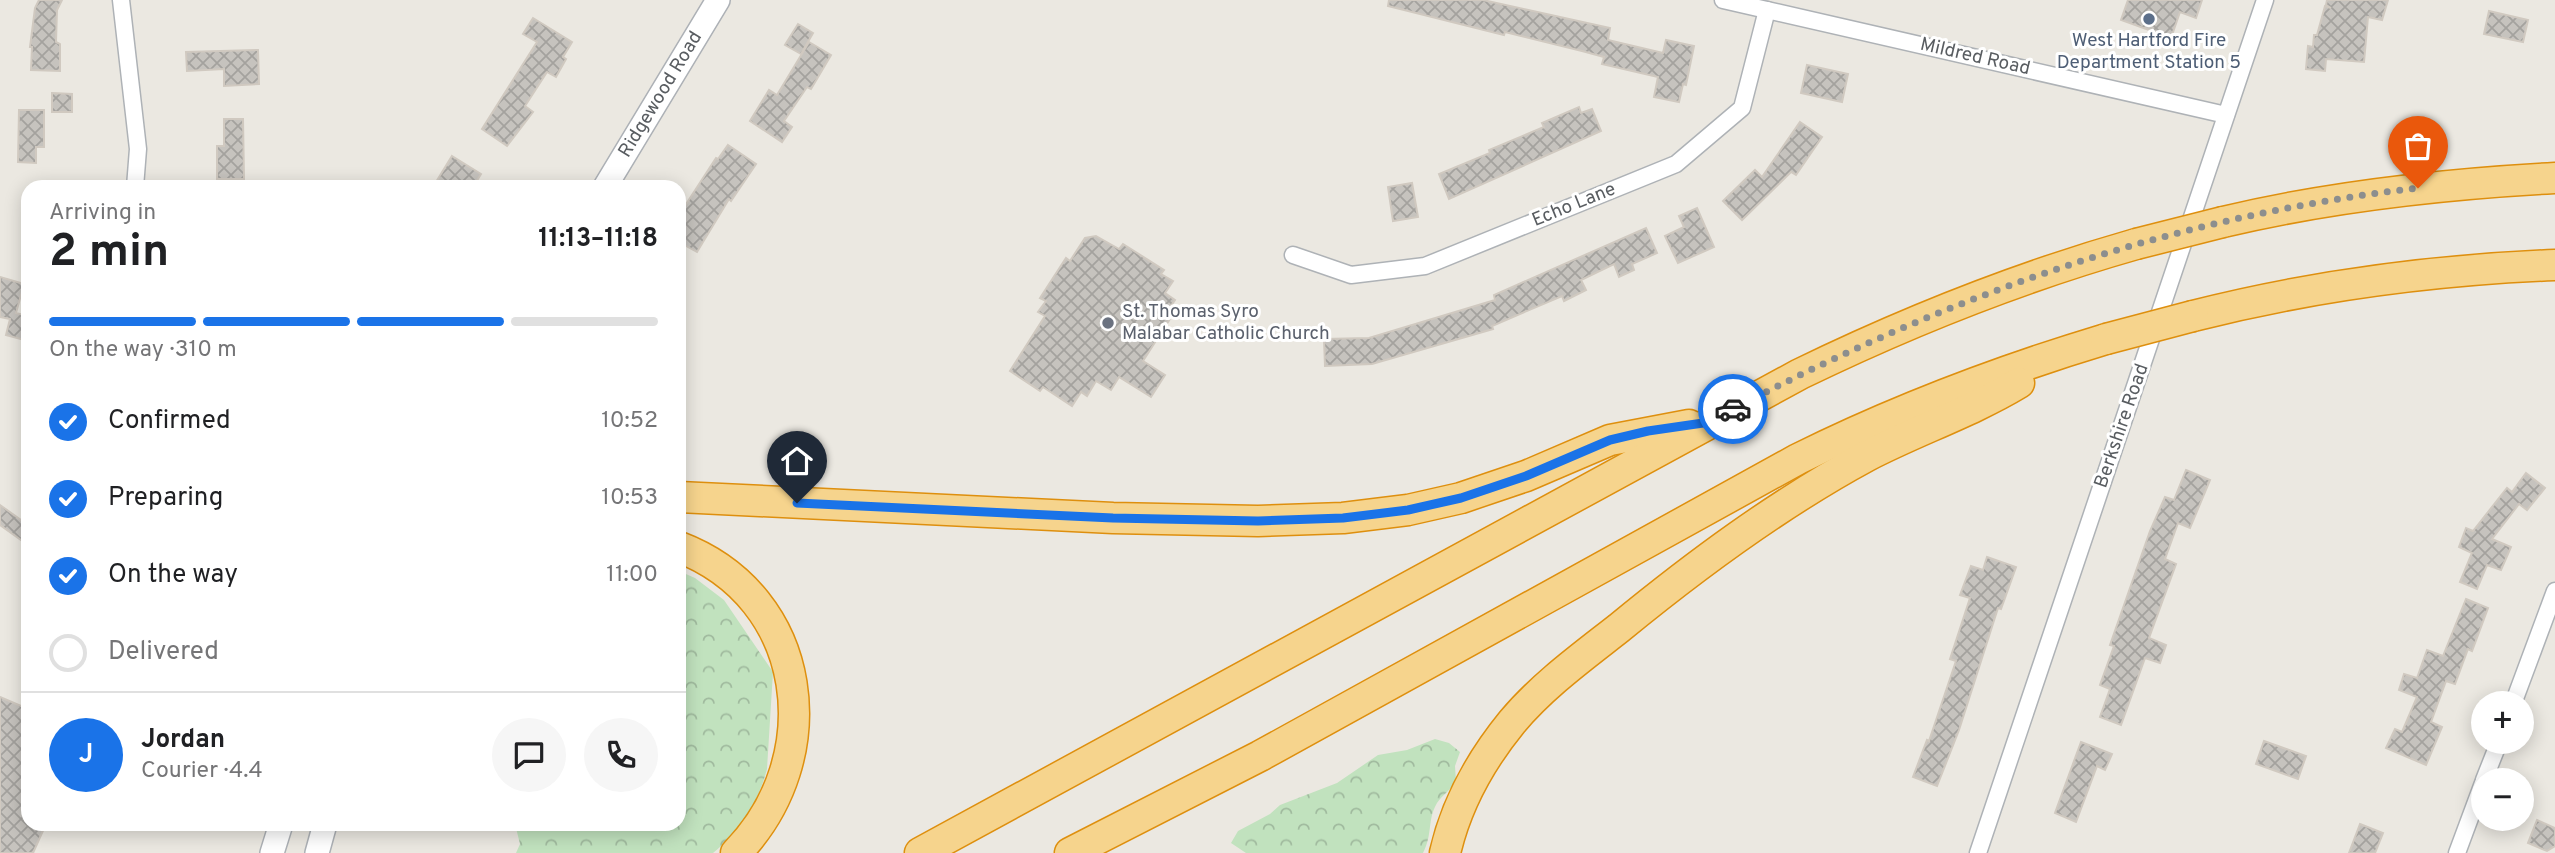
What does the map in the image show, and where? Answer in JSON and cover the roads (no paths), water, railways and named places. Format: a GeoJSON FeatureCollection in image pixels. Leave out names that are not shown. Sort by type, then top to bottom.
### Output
{"type":"FeatureCollection","features":[{"type":"Feature","properties":{"kind":"highway"},"geometry":{"type":"LineString","coordinates":[[920,853],[1710,422],[1810,369],[1922,318],[2042,273],[2222,222],[2372,194],[2434,186],[2555,178]]}},
{"type":"Feature","properties":{"kind":"highway"},"geometry":{"type":"LineString","coordinates":[[1070,853],[1260,756],[1798,459],[1920,404],[2106,339],[2257,301],[2346,285],[2555,265]]}},
{"type":"Feature","properties":{"kind":"highway"},"geometry":{"type":"LineString","coordinates":[[1445,853],[1458,812],[1486,758],[1523,710],[1568,668],[1695,568],[1784,504],[1891,444],[2002,393],[2065,352]]}},
{"type":"Feature","properties":{"kind":"highway"},"geometry":{"type":"LineString","coordinates":[[686,497],[1100,517],[1258,521],[1343,518],[1408,510],[1461,498],[1526,476],[1610,440],[1648,431],[1710,422]]}},
{"type":"Feature","properties":{"kind":"highway"},"geometry":{"type":"LineString","coordinates":[[686,550],[717,566],[751,597],[778,637],[791,673],[794,725],[784,777],[765,818],[736,853]]}},
{"type":"Feature","properties":{"kind":"main road","name":"Ridgewood Road"},"geometry":{"type":"LineString","coordinates":[[610,180],[718,0]]}},
{"type":"Feature","properties":{"kind":"main road"},"geometry":{"type":"LineString","coordinates":[[272,853],[279,831]]}},
{"type":"Feature","properties":{"kind":"main road"},"geometry":{"type":"LineString","coordinates":[[317,853],[323,831]]}},
{"type":"Feature","properties":{"kind":"street"},"geometry":{"type":"LineString","coordinates":[[121,0],[138,149],[136,180]]}},
{"type":"Feature","properties":{"kind":"street","name":"Mildred Road"},"geometry":{"type":"LineString","coordinates":[[1723,0],[2226,115]]}},
{"type":"Feature","properties":{"kind":"street","name":"Berkshire Road"},"geometry":{"type":"LineString","coordinates":[[1978,853],[2265,0]]}},
{"type":"Feature","properties":{"kind":"street","name":"Echo Lane"},"geometry":{"type":"LineString","coordinates":[[1293,255],[1350,275],[1424,266],[1676,163],[1742,108],[1767,10]]}},
{"type":"Feature","properties":{"kind":"street"},"geometry":{"type":"LineString","coordinates":[[2518,691],[2555,591]]}},
{"type":"Feature","properties":{"kind":"street"},"geometry":{"type":"LineString","coordinates":[[2457,853],[2471,816]]}},
{"type":"Feature","properties":{"kind":"place","name":"West Hartford Fire Department Station 5"},"geometry":{"type":"Point","coordinates":[2149,19]}},
{"type":"Feature","properties":{"kind":"place","name":"St. Thomas Syro Malabar Catholic Church"},"geometry":{"type":"Point","coordinates":[1108,323]}}]}
